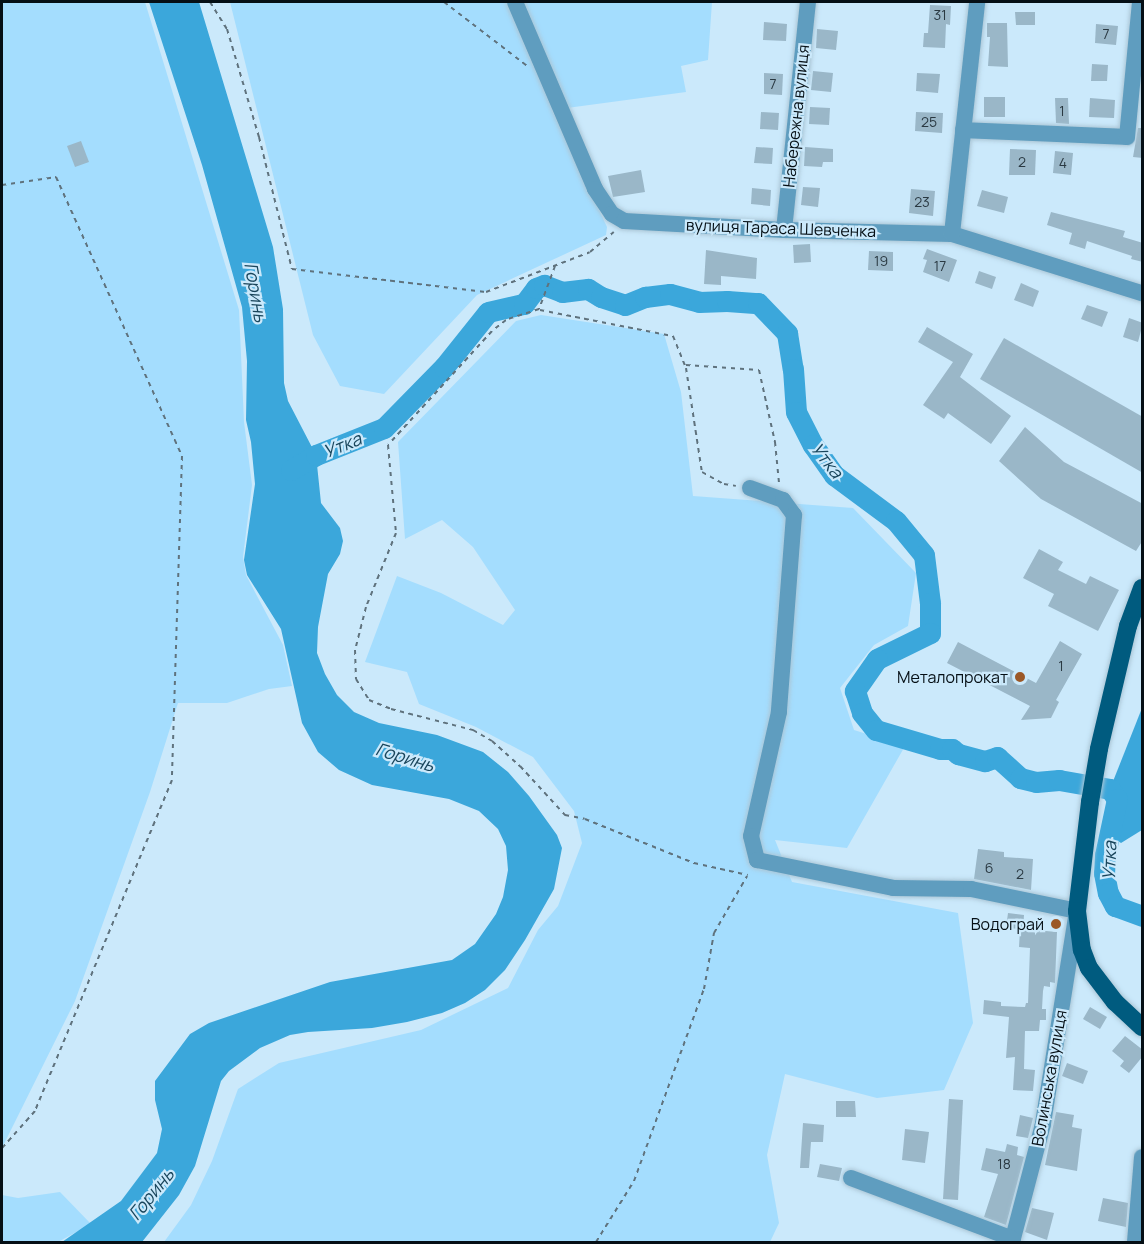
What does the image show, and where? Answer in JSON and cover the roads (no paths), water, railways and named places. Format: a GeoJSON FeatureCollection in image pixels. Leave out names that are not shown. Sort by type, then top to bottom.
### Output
{"type":"FeatureCollection","features":[{"type":"Feature","properties":{"kind":"main road"},"geometry":{"type":"LineString","coordinates":[[1143,588],[1128,626],[1099,749],[1089,802],[1077,911],[1082,950],[1089,968],[1115,1002],[1143,1027]]}},
{"type":"Feature","properties":{"kind":"street","name":"вулиця Тараса Шевченка"},"geometry":{"type":"LineString","coordinates":[[515,2],[595,189],[618,218],[784,230],[952,234],[1143,292]]}},
{"type":"Feature","properties":{"kind":"street","name":"Набережна вулиця"},"geometry":{"type":"LineString","coordinates":[[784,230],[808,2]]}},
{"type":"Feature","properties":{"kind":"street"},"geometry":{"type":"LineString","coordinates":[[952,234],[976,2]]}},
{"type":"Feature","properties":{"kind":"street"},"geometry":{"type":"LineString","coordinates":[[963,130],[1127,138],[1140,2]]}},
{"type":"Feature","properties":{"kind":"street"},"geometry":{"type":"LineString","coordinates":[[750,488],[783,500],[794,515],[779,712],[751,836],[757,861],[893,888],[971,890],[1077,911]]}},
{"type":"Feature","properties":{"kind":"street","name":"Волинська вулиця"},"geometry":{"type":"LineString","coordinates":[[1012,1241],[1043,1124],[1077,911]]}},
{"type":"Feature","properties":{"kind":"street"},"geometry":{"type":"LineString","coordinates":[[1135,1242],[1143,1157]]}},
{"type":"Feature","properties":{"kind":"street"},"geometry":{"type":"LineString","coordinates":[[851,1178],[1012,1241]]}},
{"type":"Feature","properties":{"kind":"water","name":"Горинь"},"geometry":{"type":"Polygon","coordinates":[[[149,2],[199,2],[273,247],[283,309],[284,383],[288,401],[316,455],[321,503],[340,528],[343,541],[340,554],[328,574],[318,627],[317,653],[325,674],[337,695],[354,712],[379,723],[437,735],[483,752],[508,772],[529,796],[557,835],[562,848],[554,889],[505,970],[485,990],[465,1003],[442,1013],[372,1028],[290,1035],[260,1048],[229,1071],[221,1081],[195,1166],[179,1195],[142,1242],[62,1242],[121,1201],[157,1153],[162,1129],[155,1100],[155,1081],[190,1034],[209,1023],[330,982],[452,960],[475,944],[496,914],[503,897],[508,870],[506,846],[498,829],[479,811],[449,799],[372,785],[339,770],[318,752],[302,723],[281,629],[247,575],[244,560],[255,484],[251,442],[246,420],[247,361],[242,307],[202,165],[149,2]]]}},
{"type":"Feature","properties":{"kind":"water"},"geometry":{"type":"Polygon","coordinates":[[[1142,708],[1142,830],[1121,843],[1103,831],[1110,789],[1142,708]]]}},
{"type":"Feature","properties":{"kind":"waterway","name":"Утка"},"geometry":{"type":"LineString","coordinates":[[291,470],[316,455],[384,428],[444,367],[488,312],[524,304],[536,288],[544,285],[562,292],[588,289],[601,297],[625,305],[645,297],[670,294],[699,302],[758,303],[787,333],[793,369],[796,412],[813,445],[834,475],[896,521],[924,555],[930,603],[930,633],[877,659],[855,691],[862,713],[876,730],[940,749],[952,749],[958,754],[985,761],[997,757],[1020,778],[1036,782],[1059,780],[1110,789],[1117,799],[1105,855],[1104,873],[1108,893],[1115,906],[1142,916]]}},
{"type":"Feature","properties":{"kind":"place","name":"Металопрокат"},"geometry":{"type":"Point","coordinates":[1020,677]}},
{"type":"Feature","properties":{"kind":"place","name":"Водограй"},"geometry":{"type":"Point","coordinates":[1056,924]}}]}
